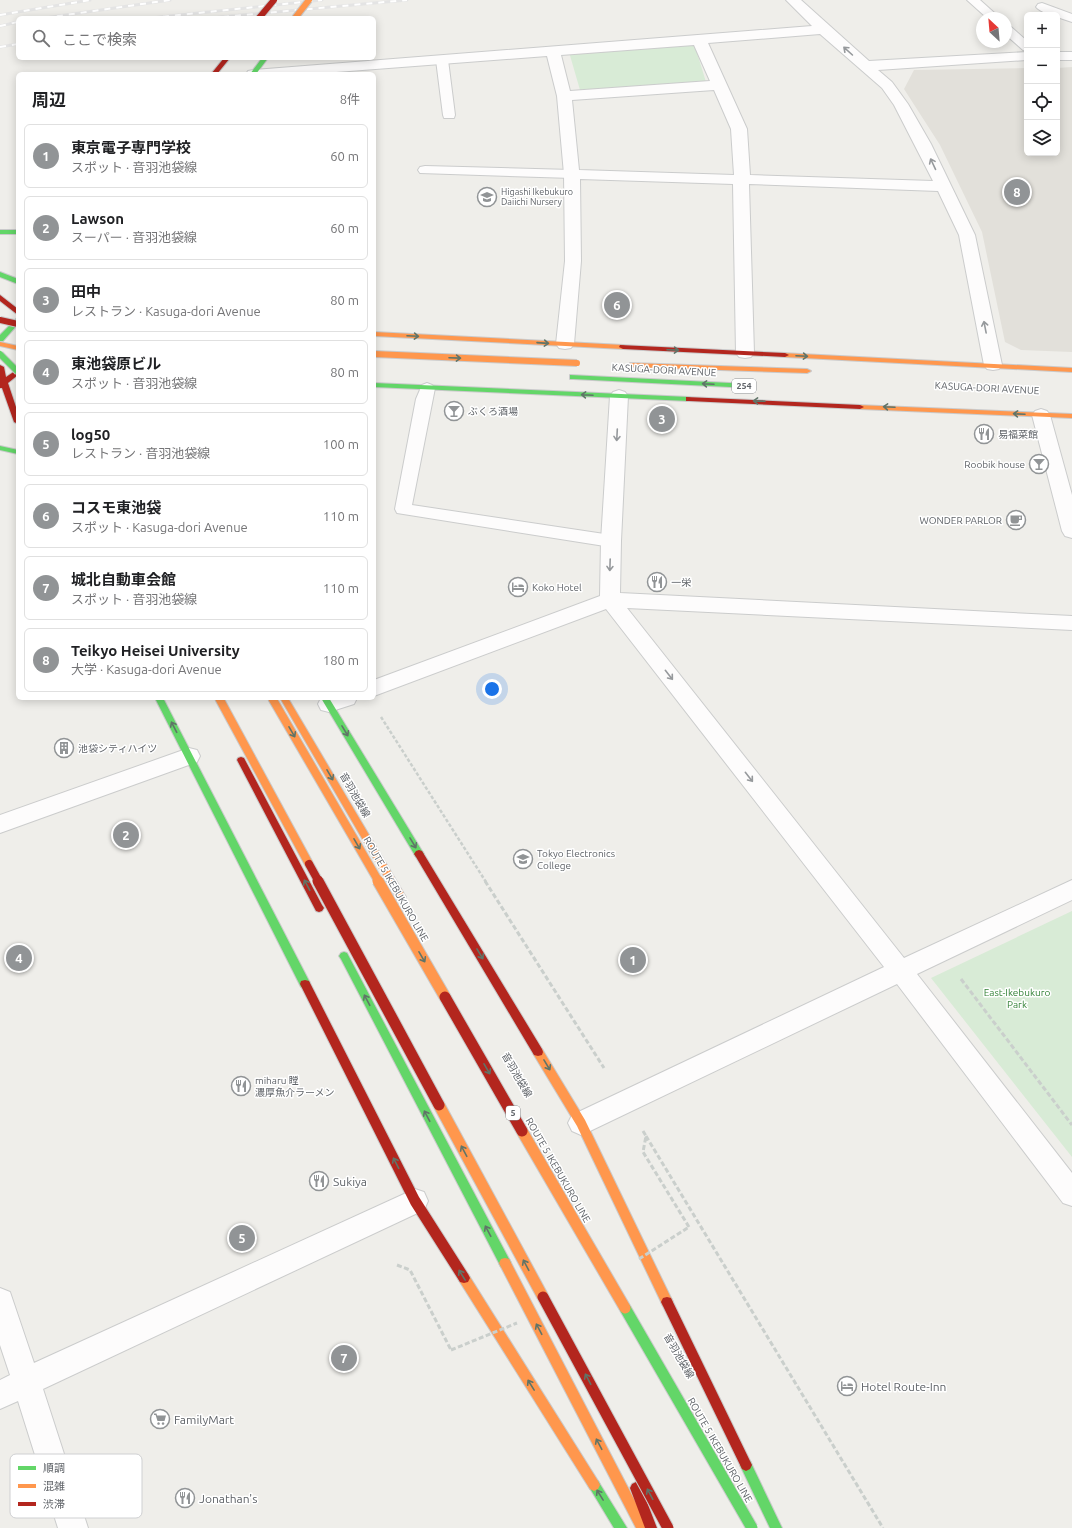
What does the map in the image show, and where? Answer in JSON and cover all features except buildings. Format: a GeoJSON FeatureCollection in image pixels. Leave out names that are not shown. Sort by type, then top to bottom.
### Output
{"type":"FeatureCollection","features":[{"type":"Feature","properties":{"kind":"main road"},"geometry":{"type":"LineString","coordinates":[[261,16],[274,0]]}},
{"type":"Feature","properties":{"kind":"main road"},"geometry":{"type":"LineString","coordinates":[[297,16],[309,0]]}},
{"type":"Feature","properties":{"kind":"main road"},"geometry":{"type":"LineString","coordinates":[[216,72],[225,60]]}},
{"type":"Feature","properties":{"kind":"main road"},"geometry":{"type":"LineString","coordinates":[[254,72],[264,60]]}},
{"type":"Feature","properties":{"kind":"main road"},"geometry":{"type":"LineString","coordinates":[[0,232],[16,232]]}},
{"type":"Feature","properties":{"kind":"main road"},"geometry":{"type":"LineString","coordinates":[[0,274],[16,281]]}},
{"type":"Feature","properties":{"kind":"main road"},"geometry":{"type":"LineString","coordinates":[[0,296],[16,310]]}},
{"type":"Feature","properties":{"kind":"main road"},"geometry":{"type":"LineString","coordinates":[[0,320],[16,324]]}},
{"type":"Feature","properties":{"kind":"main road"},"geometry":{"type":"LineString","coordinates":[[0,339],[16,322]]}},
{"type":"Feature","properties":{"kind":"main road"},"geometry":{"type":"LineString","coordinates":[[376,334],[1072,370]]}},
{"type":"Feature","properties":{"kind":"main road"},"geometry":{"type":"LineString","coordinates":[[0,344],[16,348]]}},
{"type":"Feature","properties":{"kind":"main road"},"geometry":{"type":"LineString","coordinates":[[0,351],[16,369]]}},
{"type":"Feature","properties":{"kind":"main road"},"geometry":{"type":"LineString","coordinates":[[0,354],[16,369]]}},
{"type":"Feature","properties":{"kind":"main road"},"geometry":{"type":"LineString","coordinates":[[376,354],[581,363]]}},
{"type":"Feature","properties":{"kind":"main road","name":"KASUGA-DORI AVENUE"},"geometry":{"type":"LineString","coordinates":[[625,365],[816,372]]}},
{"type":"Feature","properties":{"kind":"main road"},"geometry":{"type":"LineString","coordinates":[[0,367],[1,385],[16,418]]}},
{"type":"Feature","properties":{"kind":"main road"},"geometry":{"type":"LineString","coordinates":[[1,385],[16,373]]}},
{"type":"Feature","properties":{"kind":"main road","name":"KASUGA-DORI AVENUE"},"geometry":{"type":"LineString","coordinates":[[569,376],[756,386]]}},
{"type":"Feature","properties":{"kind":"main road"},"geometry":{"type":"LineString","coordinates":[[376,385],[841,404],[1072,416]]}},
{"type":"Feature","properties":{"kind":"main road"},"geometry":{"type":"LineString","coordinates":[[0,448],[16,452]]}},
{"type":"Feature","properties":{"kind":"main road"},"geometry":{"type":"LineString","coordinates":[[161,700],[415,1201],[621,1528]]}},
{"type":"Feature","properties":{"kind":"main road"},"geometry":{"type":"LineString","coordinates":[[211,700],[244,766],[322,913]]}},
{"type":"Feature","properties":{"kind":"main road"},"geometry":{"type":"LineString","coordinates":[[220,700],[668,1528]]}},
{"type":"Feature","properties":{"kind":"main road","name":"ROUTE 5 IKEBUKURO LINE"},"geometry":{"type":"LineString","coordinates":[[273,700],[752,1528]]}},
{"type":"Feature","properties":{"kind":"main road","name":"音羽池袋線"},"geometry":{"type":"LineString","coordinates":[[285,700],[311,741],[406,905]]}},
{"type":"Feature","properties":{"kind":"main road"},"geometry":{"type":"LineString","coordinates":[[333,700],[582,1123],[776,1528]]}},
{"type":"Feature","properties":{"kind":"main road"},"geometry":{"type":"LineString","coordinates":[[340,948],[643,1528]]}},
{"type":"Feature","properties":{"kind":"main road"},"geometry":{"type":"LineString","coordinates":[[615,1429],[651,1528]]}},
{"type":"Feature","properties":{"kind":"street"},"geometry":{"type":"LineString","coordinates":[[793,0],[864,66],[887,84],[901,104],[923,144],[966,235],[994,365]]}},
{"type":"Feature","properties":{"kind":"street"},"geometry":{"type":"LineString","coordinates":[[280,72],[553,52],[823,29]]}},
{"type":"Feature","properties":{"kind":"street"},"geometry":{"type":"LineString","coordinates":[[699,40],[739,129],[742,175],[744,353]]}},
{"type":"Feature","properties":{"kind":"street"},"geometry":{"type":"LineString","coordinates":[[553,52],[564,96],[572,174],[573,261],[565,344]]}},
{"type":"Feature","properties":{"kind":"street"},"geometry":{"type":"LineString","coordinates":[[864,66],[1024,56]]}},
{"type":"Feature","properties":{"kind":"street"},"geometry":{"type":"LineString","coordinates":[[1060,56],[1072,56]]}},
{"type":"Feature","properties":{"kind":"street"},"geometry":{"type":"LineString","coordinates":[[564,96],[720,86]]}},
{"type":"Feature","properties":{"kind":"street"},"geometry":{"type":"LineString","coordinates":[[572,174],[943,186]]}},
{"type":"Feature","properties":{"kind":"street"},"geometry":{"type":"LineString","coordinates":[[619,396],[611,541],[610,600],[900,970],[1072,1194]]}},
{"type":"Feature","properties":{"kind":"street"},"geometry":{"type":"LineString","coordinates":[[1041,415],[1072,531]]}},
{"type":"Feature","properties":{"kind":"street"},"geometry":{"type":"LineString","coordinates":[[376,687],[610,600],[1072,623]]}},
{"type":"Feature","properties":{"kind":"street"},"geometry":{"type":"LineString","coordinates":[[0,824],[189,756]]}},
{"type":"Feature","properties":{"kind":"street"},"geometry":{"type":"LineString","coordinates":[[582,1123],[1072,889]]}},
{"type":"Feature","properties":{"kind":"street"},"geometry":{"type":"LineString","coordinates":[[0,1394],[415,1201]]}},
{"type":"Feature","properties":{"kind":"street"},"geometry":{"type":"LineString","coordinates":[[0,1301],[49,1454]]}},
{"type":"Feature","properties":{"kind":"street"},"geometry":{"type":"LineString","coordinates":[[70,1518],[73,1528]]}},
{"type":"Feature","properties":{"kind":"lane"},"geometry":{"type":"LineString","coordinates":[[973,0],[987,12]]}},
{"type":"Feature","properties":{"kind":"lane"},"geometry":{"type":"LineString","coordinates":[[1042,7],[1072,18]]}},
{"type":"Feature","properties":{"kind":"lane"},"geometry":{"type":"LineString","coordinates":[[1012,34],[1024,44]]}},
{"type":"Feature","properties":{"kind":"lane"},"geometry":{"type":"LineString","coordinates":[[442,60],[449,115]]}},
{"type":"Feature","properties":{"kind":"lane"},"geometry":{"type":"LineString","coordinates":[[425,170],[572,174]]}},
{"type":"Feature","properties":{"kind":"lane"},"geometry":{"type":"LineString","coordinates":[[428,388],[424,399],[403,509],[611,541]]}},
{"type":"Feature","properties":{"kind":"path"},"geometry":{"type":"LineString","coordinates":[[377,712],[604,1068]]}},
{"type":"Feature","properties":{"kind":"path"},"geometry":{"type":"LineString","coordinates":[[961,979],[1072,1125]]}},
{"type":"Feature","properties":{"kind":"path"},"geometry":{"type":"LineString","coordinates":[[639,1126],[883,1528]]}},
{"type":"Feature","properties":{"kind":"path"},"geometry":{"type":"LineString","coordinates":[[646,1136],[643,1152],[689,1227]]}},
{"type":"Feature","properties":{"kind":"path"},"geometry":{"type":"LineString","coordinates":[[397,1265],[410,1270],[451,1350]]}},
{"type":"Feature","properties":{"kind":"shaded area"},"geometry":{"type":"Polygon","coordinates":[[[1072,67],[1072,352],[1021,350],[1005,342],[982,232],[940,145],[904,89],[914,70],[1024,68],[1024,156],[1060,156],[1060,68],[1072,67]]]}},
{"type":"Feature","properties":{"kind":"green space"},"geometry":{"type":"Polygon","coordinates":[[[694,43],[706,82],[580,90],[569,52],[694,43]]]}},
{"type":"Feature","properties":{"kind":"green space","name":"East-Ikebukuro Park"},"geometry":{"type":"Polygon","coordinates":[[[1072,911],[1072,1157],[931,978],[1072,911]]]}},
{"type":"Feature","properties":{"kind":"railway"},"geometry":{"type":"LineString","coordinates":[[0,15],[90,0]]}},
{"type":"Feature","properties":{"kind":"railway"},"geometry":{"type":"LineString","coordinates":[[59,16],[170,0]]}},
{"type":"Feature","properties":{"kind":"railway"},"geometry":{"type":"LineString","coordinates":[[170,16],[322,0]]}},
{"type":"Feature","properties":{"kind":"railway"},"geometry":{"type":"LineString","coordinates":[[233,16],[407,0]]}},
{"type":"Feature","properties":{"kind":"railway"},"geometry":{"type":"LineString","coordinates":[[0,26],[16,22]]}},
{"type":"Feature","properties":{"kind":"railway"},"geometry":{"type":"LineString","coordinates":[[0,47],[16,44]]}},
{"type":"Feature","properties":{"kind":"traffic: fast"},"geometry":{"type":"LineString","coordinates":[[254,72],[264,60]]}},
{"type":"Feature","properties":{"kind":"traffic: fast"},"geometry":{"type":"LineString","coordinates":[[0,232],[16,232]]}},
{"type":"Feature","properties":{"kind":"traffic: fast"},"geometry":{"type":"LineString","coordinates":[[0,274],[16,281]]}},
{"type":"Feature","properties":{"kind":"traffic: fast"},"geometry":{"type":"LineString","coordinates":[[0,339],[16,322]]}},
{"type":"Feature","properties":{"kind":"traffic: fast"},"geometry":{"type":"LineString","coordinates":[[0,354],[16,370]]}},
{"type":"Feature","properties":{"kind":"traffic: fast"},"geometry":{"type":"LineString","coordinates":[[573,377],[750,386]]}},
{"type":"Feature","properties":{"kind":"traffic: fast"},"geometry":{"type":"LineString","coordinates":[[376,385],[689,399]]}},
{"type":"Feature","properties":{"kind":"traffic: fast"},"geometry":{"type":"LineString","coordinates":[[0,448],[16,452]]}},
{"type":"Feature","properties":{"kind":"traffic: fast"},"geometry":{"type":"LineString","coordinates":[[160,700],[305,984]]}},
{"type":"Feature","properties":{"kind":"traffic: fast"},"geometry":{"type":"LineString","coordinates":[[326,700],[419,854]]}},
{"type":"Feature","properties":{"kind":"traffic: fast"},"geometry":{"type":"LineString","coordinates":[[344,956],[505,1263]]}},
{"type":"Feature","properties":{"kind":"traffic: fast"},"geometry":{"type":"LineString","coordinates":[[625,1308],[752,1528]]}},
{"type":"Feature","properties":{"kind":"traffic: fast"},"geometry":{"type":"LineString","coordinates":[[746,1465],[776,1528]]}},
{"type":"Feature","properties":{"kind":"traffic: fast"},"geometry":{"type":"LineString","coordinates":[[594,1485],[621,1528]]}},
{"type":"Feature","properties":{"kind":"traffic: slow"},"geometry":{"type":"LineString","coordinates":[[297,16],[309,0]]}},
{"type":"Feature","properties":{"kind":"traffic: slow"},"geometry":{"type":"LineString","coordinates":[[376,334],[623,347]]}},
{"type":"Feature","properties":{"kind":"traffic: slow"},"geometry":{"type":"LineString","coordinates":[[0,344],[16,348]]}},
{"type":"Feature","properties":{"kind":"traffic: slow"},"geometry":{"type":"LineString","coordinates":[[376,354],[577,363]]}},
{"type":"Feature","properties":{"kind":"traffic: slow"},"geometry":{"type":"LineString","coordinates":[[785,355],[1072,370]]}},
{"type":"Feature","properties":{"kind":"traffic: slow"},"geometry":{"type":"LineString","coordinates":[[633,365],[807,371]]}},
{"type":"Feature","properties":{"kind":"traffic: slow"},"geometry":{"type":"LineString","coordinates":[[860,407],[1072,416]]}},
{"type":"Feature","properties":{"kind":"traffic: slow"},"geometry":{"type":"LineString","coordinates":[[220,700],[309,864]]}},
{"type":"Feature","properties":{"kind":"traffic: slow"},"geometry":{"type":"LineString","coordinates":[[273,700],[445,997]]}},
{"type":"Feature","properties":{"kind":"traffic: slow"},"geometry":{"type":"LineString","coordinates":[[285,700],[401,897]]}},
{"type":"Feature","properties":{"kind":"traffic: slow"},"geometry":{"type":"LineString","coordinates":[[538,1052],[581,1123],[667,1302]]}},
{"type":"Feature","properties":{"kind":"traffic: slow"},"geometry":{"type":"LineString","coordinates":[[439,1105],[543,1297]]}},
{"type":"Feature","properties":{"kind":"traffic: slow"},"geometry":{"type":"LineString","coordinates":[[522,1131],[625,1308]]}},
{"type":"Feature","properties":{"kind":"traffic: slow"},"geometry":{"type":"LineString","coordinates":[[505,1263],[643,1528]]}},
{"type":"Feature","properties":{"kind":"traffic: slow"},"geometry":{"type":"LineString","coordinates":[[464,1278],[594,1485]]}},
{"type":"Feature","properties":{"kind":"traffic: jam"},"geometry":{"type":"LineString","coordinates":[[261,16],[274,0]]}},
{"type":"Feature","properties":{"kind":"traffic: jam"},"geometry":{"type":"LineString","coordinates":[[216,72],[225,60]]}},
{"type":"Feature","properties":{"kind":"traffic: jam"},"geometry":{"type":"LineString","coordinates":[[0,297],[16,311]]}},
{"type":"Feature","properties":{"kind":"traffic: jam"},"geometry":{"type":"LineString","coordinates":[[0,320],[16,324]]}},
{"type":"Feature","properties":{"kind":"traffic: jam"},"geometry":{"type":"LineString","coordinates":[[623,347],[785,355]]}},
{"type":"Feature","properties":{"kind":"traffic: jam"},"geometry":{"type":"LineString","coordinates":[[0,367],[7,395],[16,417]]}},
{"type":"Feature","properties":{"kind":"traffic: jam"},"geometry":{"type":"LineString","coordinates":[[0,386],[16,373]]}},
{"type":"Feature","properties":{"kind":"traffic: jam"},"geometry":{"type":"LineString","coordinates":[[689,399],[860,407]]}},
{"type":"Feature","properties":{"kind":"traffic: jam"},"geometry":{"type":"LineString","coordinates":[[241,760],[319,908]]}},
{"type":"Feature","properties":{"kind":"traffic: jam"},"geometry":{"type":"LineString","coordinates":[[419,854],[538,1052]]}},
{"type":"Feature","properties":{"kind":"traffic: jam"},"geometry":{"type":"LineString","coordinates":[[309,864],[439,1105]]}},
{"type":"Feature","properties":{"kind":"traffic: jam"},"geometry":{"type":"LineString","coordinates":[[305,984],[415,1201],[464,1278]]}},
{"type":"Feature","properties":{"kind":"traffic: jam"},"geometry":{"type":"LineString","coordinates":[[445,997],[522,1131]]}},
{"type":"Feature","properties":{"kind":"traffic: jam"},"geometry":{"type":"LineString","coordinates":[[543,1297],[668,1528]]}},
{"type":"Feature","properties":{"kind":"traffic: jam"},"geometry":{"type":"LineString","coordinates":[[667,1302],[746,1465]]}},
{"type":"Feature","properties":{"kind":"traffic: jam"},"geometry":{"type":"LineString","coordinates":[[636,1488],[651,1528]]}},
{"type":"Feature","properties":{"kind":"place","name":"Teikyo Heisei University"},"geometry":{"type":"Point","coordinates":[1017,192]}},
{"type":"Feature","properties":{"kind":"place","name":"Higashi Ikebukuro Daiichi Nursery"},"geometry":{"type":"Point","coordinates":[487,197]}},
{"type":"Feature","properties":{"kind":"place","name":"コスモ東池袋"},"geometry":{"type":"Point","coordinates":[617,305]}},
{"type":"Feature","properties":{"kind":"place","name":"ぶくろ酒場"},"geometry":{"type":"Point","coordinates":[454,411]}},
{"type":"Feature","properties":{"kind":"place","name":"田中"},"geometry":{"type":"Point","coordinates":[662,419]}},
{"type":"Feature","properties":{"kind":"place","name":"易福菜館"},"geometry":{"type":"Point","coordinates":[984,434]}},
{"type":"Feature","properties":{"kind":"place","name":"Roobik house"},"geometry":{"type":"Point","coordinates":[1039,464]}},
{"type":"Feature","properties":{"kind":"place","name":"WONDER PARLOR"},"geometry":{"type":"Point","coordinates":[1016,520]}},
{"type":"Feature","properties":{"kind":"place","name":"一栄"},"geometry":{"type":"Point","coordinates":[657,582]}},
{"type":"Feature","properties":{"kind":"place","name":"Koko Hotel"},"geometry":{"type":"Point","coordinates":[518,587]}},
{"type":"Feature","properties":{"kind":"place","name":"池袋シティハイツ"},"geometry":{"type":"Point","coordinates":[64,748]}},
{"type":"Feature","properties":{"kind":"place","name":"Lawson"},"geometry":{"type":"Point","coordinates":[126,835]}},
{"type":"Feature","properties":{"kind":"place","name":"Tokyo Electronics College"},"geometry":{"type":"Point","coordinates":[523,859]}},
{"type":"Feature","properties":{"kind":"place","name":"東池袋原ビル"},"geometry":{"type":"Point","coordinates":[19,958]}},
{"type":"Feature","properties":{"kind":"place","name":"東京電子専門学校"},"geometry":{"type":"Point","coordinates":[633,960]}},
{"type":"Feature","properties":{"kind":"place","name":"miharu 瞠 濃厚魚介ラーメン"},"geometry":{"type":"Point","coordinates":[241,1086]}},
{"type":"Feature","properties":{"kind":"place","name":"Sukiya"},"geometry":{"type":"Point","coordinates":[319,1181]}},
{"type":"Feature","properties":{"kind":"place","name":"log50"},"geometry":{"type":"Point","coordinates":[242,1238]}},
{"type":"Feature","properties":{"kind":"place","name":"城北自動車会館"},"geometry":{"type":"Point","coordinates":[344,1358]}},
{"type":"Feature","properties":{"kind":"place","name":"Hotel Route-Inn"},"geometry":{"type":"Point","coordinates":[847,1386]}},
{"type":"Feature","properties":{"kind":"place","name":"FamilyMart"},"geometry":{"type":"Point","coordinates":[160,1419]}},
{"type":"Feature","properties":{"kind":"place","name":"Jonathan's"},"geometry":{"type":"Point","coordinates":[185,1498]}}]}
